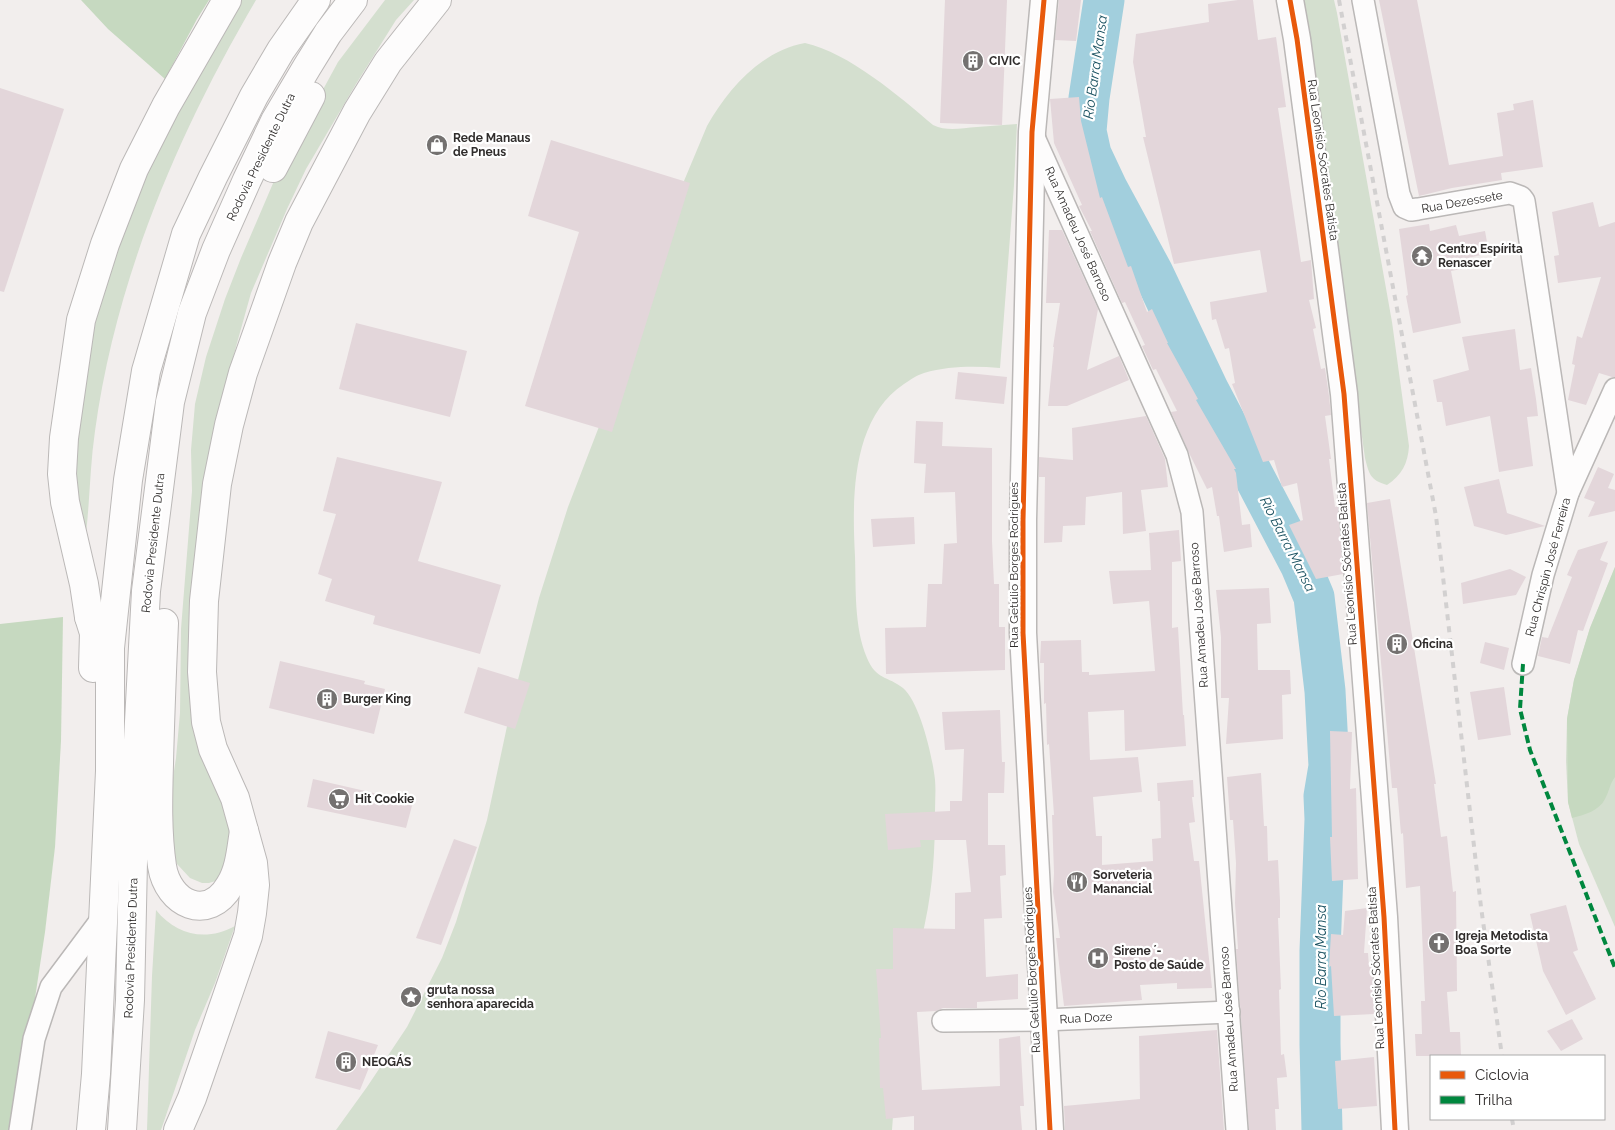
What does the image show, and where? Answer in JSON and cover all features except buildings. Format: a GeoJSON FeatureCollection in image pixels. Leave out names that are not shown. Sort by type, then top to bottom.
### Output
{"type":"FeatureCollection","features":[{"type":"Feature","properties":{"kind":"main road"},"geometry":{"type":"LineString","coordinates":[[110,771],[93,727],[94,633],[88,617],[84,584],[65,502],[62,474],[64,438],[81,320],[105,244],[134,169],[227,0]]}},
{"type":"Feature","properties":{"kind":"main road"},"geometry":{"type":"LineString","coordinates":[[213,177],[253,66],[296,0]]}},
{"type":"Feature","properties":{"kind":"main road"},"geometry":{"type":"LineString","coordinates":[[91,1130],[96,1074],[110,771],[110,648],[128,480],[146,371],[186,234],[254,96],[281,50],[316,0]]}},
{"type":"Feature","properties":{"kind":"main road","name":"Rodovia Presidente Dutra"},"geometry":{"type":"LineString","coordinates":[[122,1130],[130,1000],[134,815],[146,592],[170,402],[192,313],[216,250],[247,180],[276,121],[307,67],[328,33],[353,0]]}},
{"type":"Feature","properties":{"kind":"main road"},"geometry":{"type":"LineString","coordinates":[[244,831],[235,876],[226,892],[219,899],[212,904],[201,906],[185,902],[171,892],[162,867],[158,819],[161,684],[167,545],[188,394],[215,295],[256,203],[303,109],[370,0]]}},
{"type":"Feature","properties":{"kind":"main road"},"geometry":{"type":"LineString","coordinates":[[178,1130],[192,1098],[248,936],[255,885],[253,863],[244,831],[234,798],[213,749],[206,722],[202,672],[204,601],[210,541],[217,484],[229,425],[243,373],[282,263],[299,222],[349,127],[388,62],[437,0]]}},
{"type":"Feature","properties":{"kind":"street","name":"Rua Getúlio Borges Rodrigues"},"geometry":{"type":"LineString","coordinates":[[1044,0],[1032,132],[1023,520],[1023,632],[1050,1130]]}},
{"type":"Feature","properties":{"kind":"street","name":"Rua Leonísio Sócrates Batista"},"geometry":{"type":"LineString","coordinates":[[1290,0],[1297,39],[1344,394],[1384,917],[1394,1130]]}},
{"type":"Feature","properties":{"kind":"street","name":"Rua Dezessete"},"geometry":{"type":"LineString","coordinates":[[1364,0],[1401,203],[1404,207],[1407,209],[1418,209],[1510,193],[1521,197],[1524,201],[1568,493]]}},
{"type":"Feature","properties":{"kind":"street","name":"Rua Amadeu José Barroso"},"geometry":{"type":"LineString","coordinates":[[1032,132],[1177,455],[1192,512],[1237,1130]]}},
{"type":"Feature","properties":{"kind":"street","name":"Rua Chrispin José Ferreira"},"geometry":{"type":"LineString","coordinates":[[1523,664],[1543,575],[1568,493],[1615,389]]}},
{"type":"Feature","properties":{"kind":"street"},"geometry":{"type":"LineString","coordinates":[[1558,428],[1595,432]]}},
{"type":"Feature","properties":{"kind":"street"},"geometry":{"type":"LineString","coordinates":[[20,1130],[34,1039],[51,987],[104,916]]}},
{"type":"Feature","properties":{"kind":"street","name":"Rua Doze"},"geometry":{"type":"LineString","coordinates":[[943,1021],[1044,1020],[1228,1012]]}},
{"type":"Feature","properties":{"kind":"green space"},"geometry":{"type":"Polygon","coordinates":[[[81,0],[209,0],[165,79],[108,29],[81,0]]]}},
{"type":"Feature","properties":{"kind":"green space"},"geometry":{"type":"Polygon","coordinates":[[[242,0],[256,0],[228,50],[176,154],[154,208],[118,318],[105,374],[95,431],[86,533],[71,482],[89,336],[126,225],[150,168],[178,109],[215,43],[242,0]]]}},
{"type":"Feature","properties":{"kind":"green space"},"geometry":{"type":"Polygon","coordinates":[[[385,0],[414,0],[396,20],[356,84],[306,169],[287,209],[251,293],[207,460],[200,507],[191,683],[192,719],[200,755],[225,810],[232,841],[222,879],[202,883],[190,878],[177,864],[171,847],[172,784],[180,713],[181,629],[192,491],[191,450],[195,404],[206,357],[225,299],[277,174],[338,62],[385,0]]]}},
{"type":"Feature","properties":{"kind":"green space"},"geometry":{"type":"Polygon","coordinates":[[[1300,0],[1334,0],[1337,13],[1392,322],[1409,446],[1403,468],[1397,477],[1387,485],[1371,476],[1365,458],[1300,0]]]}},
{"type":"Feature","properties":{"kind":"green space"},"geometry":{"type":"Polygon","coordinates":[[[805,43],[822,48],[856,66],[905,101],[933,125],[955,129],[1017,124],[1000,368],[971,367],[943,369],[921,374],[904,384],[887,399],[874,418],[864,439],[858,462],[855,486],[856,595],[858,621],[863,646],[874,670],[903,688],[915,705],[925,731],[935,784],[935,840],[932,881],[923,935],[906,1007],[896,1074],[892,1130],[336,1130],[407,1027],[442,958],[456,922],[487,820],[512,703],[539,598],[568,507],[627,354],[648,267],[707,126],[725,99],[747,74],[774,54],[789,47],[805,43]]]}},
{"type":"Feature","properties":{"kind":"green space"},"geometry":{"type":"Polygon","coordinates":[[[1615,567],[1615,927],[1579,844],[1568,802],[1566,761],[1567,719],[1574,680],[1590,628],[1615,567]]]}},
{"type":"Feature","properties":{"kind":"green space"},"geometry":{"type":"Polygon","coordinates":[[[1615,567],[1615,777],[1605,799],[1599,807],[1586,814],[1572,818],[1568,802],[1567,719],[1574,680],[1590,628],[1615,567]]]}},
{"type":"Feature","properties":{"kind":"green space"},"geometry":{"type":"Polygon","coordinates":[[[63,617],[61,741],[55,847],[45,932],[32,1018],[10,1130],[0,1130],[0,624],[63,617]]]}},
{"type":"Feature","properties":{"kind":"green space"},"geometry":{"type":"Polygon","coordinates":[[[156,910],[173,925],[192,933],[213,934],[235,926],[215,983],[195,1030],[161,1130],[147,1130],[152,976],[156,910]]]}},
{"type":"Feature","properties":{"kind":"waterway","name":"Rio Barra Mansa"},"geometry":{"type":"LineString","coordinates":[[1104,0],[1089,98],[1086,131],[1091,154],[1107,188],[1153,273],[1208,389],[1301,566],[1314,597],[1325,691],[1329,766],[1324,796],[1325,819],[1320,951],[1322,1130]]}},
{"type":"Feature","properties":{"kind":"railway"},"geometry":{"type":"LineString","coordinates":[[1339,0],[1436,516],[1481,907],[1502,1055]]}},
{"type":"Feature","properties":{"kind":"railway"},"geometry":{"type":"LineString","coordinates":[[1512,1120],[1514,1130]]}},
{"type":"Feature","properties":{"kind":"marked path"},"geometry":{"type":"LineString","coordinates":[[1523,664],[1520,709],[1530,750],[1615,968]]}},
{"type":"Feature","properties":{"kind":"cycle path"},"geometry":{"type":"LineString","coordinates":[[1044,0],[1032,132],[1023,520],[1023,633],[1050,1130]]}},
{"type":"Feature","properties":{"kind":"cycle path"},"geometry":{"type":"LineString","coordinates":[[1290,0],[1297,39],[1344,394],[1384,917],[1395,1130]]}},
{"type":"Feature","properties":{"kind":"place","name":"CIVIC"},"geometry":{"type":"Point","coordinates":[973,61]}},
{"type":"Feature","properties":{"kind":"place","name":"Rede Manaus de Pneus"},"geometry":{"type":"Point","coordinates":[437,145]}},
{"type":"Feature","properties":{"kind":"place","name":"Centro Espírita Renascer"},"geometry":{"type":"Point","coordinates":[1422,256]}},
{"type":"Feature","properties":{"kind":"place","name":"Oficina"},"geometry":{"type":"Point","coordinates":[1397,644]}},
{"type":"Feature","properties":{"kind":"place","name":"Burger King"},"geometry":{"type":"Point","coordinates":[327,699]}},
{"type":"Feature","properties":{"kind":"place","name":"Hit Cookie"},"geometry":{"type":"Point","coordinates":[339,799]}},
{"type":"Feature","properties":{"kind":"place","name":"Sorveteria Manancial"},"geometry":{"type":"Point","coordinates":[1077,882]}},
{"type":"Feature","properties":{"kind":"place","name":"Igreja Metodista Boa Sorte"},"geometry":{"type":"Point","coordinates":[1439,943]}},
{"type":"Feature","properties":{"kind":"place","name":"Sirene ´- Posto de Saúde"},"geometry":{"type":"Point","coordinates":[1098,958]}},
{"type":"Feature","properties":{"kind":"place","name":"gruta nossa senhora aparecida"},"geometry":{"type":"Point","coordinates":[411,997]}},
{"type":"Feature","properties":{"kind":"place","name":"NEOGÁS"},"geometry":{"type":"Point","coordinates":[346,1062]}}]}
